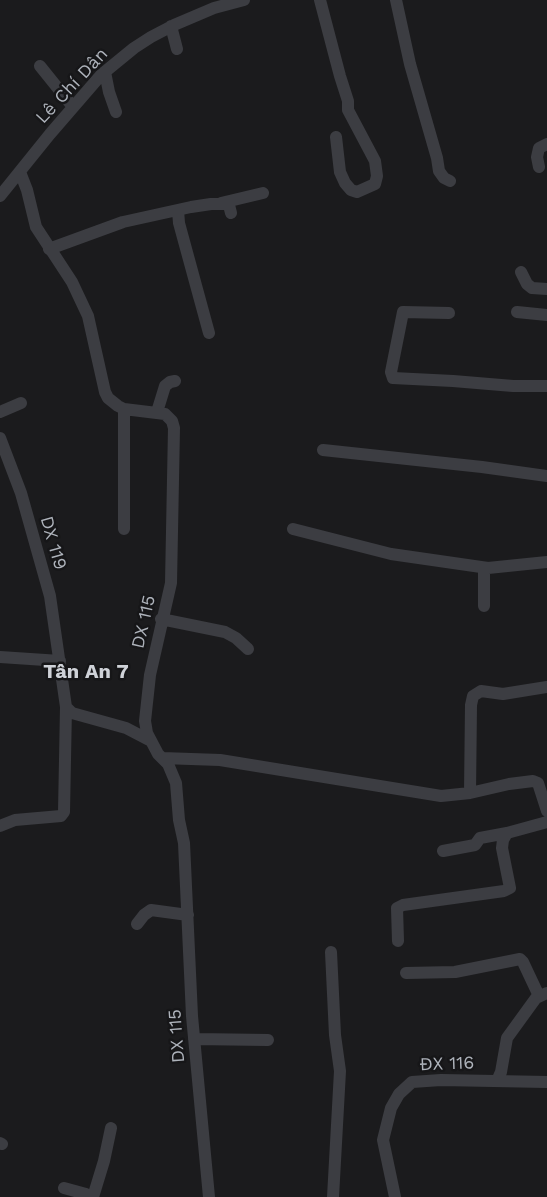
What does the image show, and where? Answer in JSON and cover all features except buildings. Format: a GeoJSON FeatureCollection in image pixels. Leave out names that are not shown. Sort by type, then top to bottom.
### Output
{"type":"FeatureCollection","features":[{"type":"Feature","properties":{"kind":"street","name":"Lê Chí Dân"},"geometry":{"type":"LineString","coordinates":[[0,196],[73,107],[105,72],[145,40],[170,26],[214,8],[244,0]]}},
{"type":"Feature","properties":{"kind":"street"},"geometry":{"type":"LineString","coordinates":[[320,0],[348,100],[348,110],[375,161],[377,176],[375,184],[357,192],[351,190],[345,183],[340,172],[336,137]]}},
{"type":"Feature","properties":{"kind":"street"},"geometry":{"type":"LineString","coordinates":[[396,0],[410,64],[438,158],[438,171],[444,178],[450,181]]}},
{"type":"Feature","properties":{"kind":"street"},"geometry":{"type":"LineString","coordinates":[[170,26],[177,49]]}},
{"type":"Feature","properties":{"kind":"street"},"geometry":{"type":"LineString","coordinates":[[40,66],[73,107]]}},
{"type":"Feature","properties":{"kind":"street"},"geometry":{"type":"LineString","coordinates":[[105,72],[116,112]]}},
{"type":"Feature","properties":{"kind":"street"},"geometry":{"type":"LineString","coordinates":[[539,167],[537,157],[539,148],[547,144]]}},
{"type":"Feature","properties":{"kind":"street"},"geometry":{"type":"LineString","coordinates":[[20,172],[28,190],[36,227],[72,282],[88,316],[108,398],[124,409],[157,412],[165,386],[175,381]]}},
{"type":"Feature","properties":{"kind":"street"},"geometry":{"type":"LineString","coordinates":[[50,249],[123,222],[263,193]]}},
{"type":"Feature","properties":{"kind":"street"},"geometry":{"type":"LineString","coordinates":[[221,203],[229,205],[231,213]]}},
{"type":"Feature","properties":{"kind":"street"},"geometry":{"type":"LineString","coordinates":[[178,210],[179,223],[209,333]]}},
{"type":"Feature","properties":{"kind":"street"},"geometry":{"type":"LineString","coordinates":[[521,272],[526,284],[532,288],[547,288]]}},
{"type":"Feature","properties":{"kind":"street"},"geometry":{"type":"LineString","coordinates":[[449,313],[403,312],[391,372],[393,378],[513,386],[547,386]]}},
{"type":"Feature","properties":{"kind":"street"},"geometry":{"type":"LineString","coordinates":[[516,312],[547,315]]}},
{"type":"Feature","properties":{"kind":"street"},"geometry":{"type":"LineString","coordinates":[[0,412],[21,403]]}},
{"type":"Feature","properties":{"kind":"street"},"geometry":{"type":"LineString","coordinates":[[124,409],[124,529]]}},
{"type":"Feature","properties":{"kind":"street","name":"DX 115"},"geometry":{"type":"LineString","coordinates":[[157,412],[166,414],[172,421],[174,428],[170,583],[150,675],[145,721],[147,733],[162,758],[168,764],[176,783],[179,820],[184,843],[194,1039],[209,1197]]}},
{"type":"Feature","properties":{"kind":"street","name":"DX 119"},"geometry":{"type":"LineString","coordinates":[[0,438],[21,493],[50,596],[66,707],[64,812],[61,816],[15,820],[0,826]]}},
{"type":"Feature","properties":{"kind":"street"},"geometry":{"type":"LineString","coordinates":[[323,450],[482,466],[547,476]]}},
{"type":"Feature","properties":{"kind":"street"},"geometry":{"type":"LineString","coordinates":[[293,529],[391,554],[484,568],[547,562]]}},
{"type":"Feature","properties":{"kind":"street"},"geometry":{"type":"LineString","coordinates":[[484,568],[484,606]]}},
{"type":"Feature","properties":{"kind":"street"},"geometry":{"type":"LineString","coordinates":[[161,619],[226,632],[248,649]]}},
{"type":"Feature","properties":{"kind":"street"},"geometry":{"type":"LineString","coordinates":[[0,657],[60,662]]}},
{"type":"Feature","properties":{"kind":"street"},"geometry":{"type":"LineString","coordinates":[[470,792],[471,704],[473,696],[481,691],[502,694],[547,687]]}},
{"type":"Feature","properties":{"kind":"street"},"geometry":{"type":"LineString","coordinates":[[66,707],[72,713],[126,728],[151,741]]}},
{"type":"Feature","properties":{"kind":"street"},"geometry":{"type":"LineString","coordinates":[[162,758],[220,760],[432,795],[448,796],[508,784],[536,781],[547,811]]}},
{"type":"Feature","properties":{"kind":"street"},"geometry":{"type":"LineString","coordinates":[[444,851],[475,845],[480,838],[547,822]]}},
{"type":"Feature","properties":{"kind":"street"},"geometry":{"type":"LineString","coordinates":[[398,941],[397,908],[403,905],[504,891],[510,888],[502,848],[503,840],[507,833]]}},
{"type":"Feature","properties":{"kind":"street"},"geometry":{"type":"LineString","coordinates":[[137,924],[151,910],[188,915]]}},
{"type":"Feature","properties":{"kind":"street"},"geometry":{"type":"LineString","coordinates":[[331,952],[335,1036],[340,1071],[333,1197]]}},
{"type":"Feature","properties":{"kind":"street"},"geometry":{"type":"LineString","coordinates":[[406,972],[455,972],[520,959],[523,962],[543,995],[536,998],[507,1038],[501,1072],[497,1081]]}},
{"type":"Feature","properties":{"kind":"street"},"geometry":{"type":"LineString","coordinates":[[194,1039],[268,1040]]}},
{"type":"Feature","properties":{"kind":"street","name":"ĐX 116"},"geometry":{"type":"LineString","coordinates":[[395,1197],[383,1140],[391,1108],[399,1094],[412,1082],[441,1080],[547,1082]]}},
{"type":"Feature","properties":{"kind":"street"},"geometry":{"type":"LineString","coordinates":[[64,1188],[91,1197],[104,1161],[111,1128]]}},
{"type":"Feature","properties":{"kind":"district","name":"Tân An 7"},"geometry":{"type":"Point","coordinates":[86,672]}}]}
